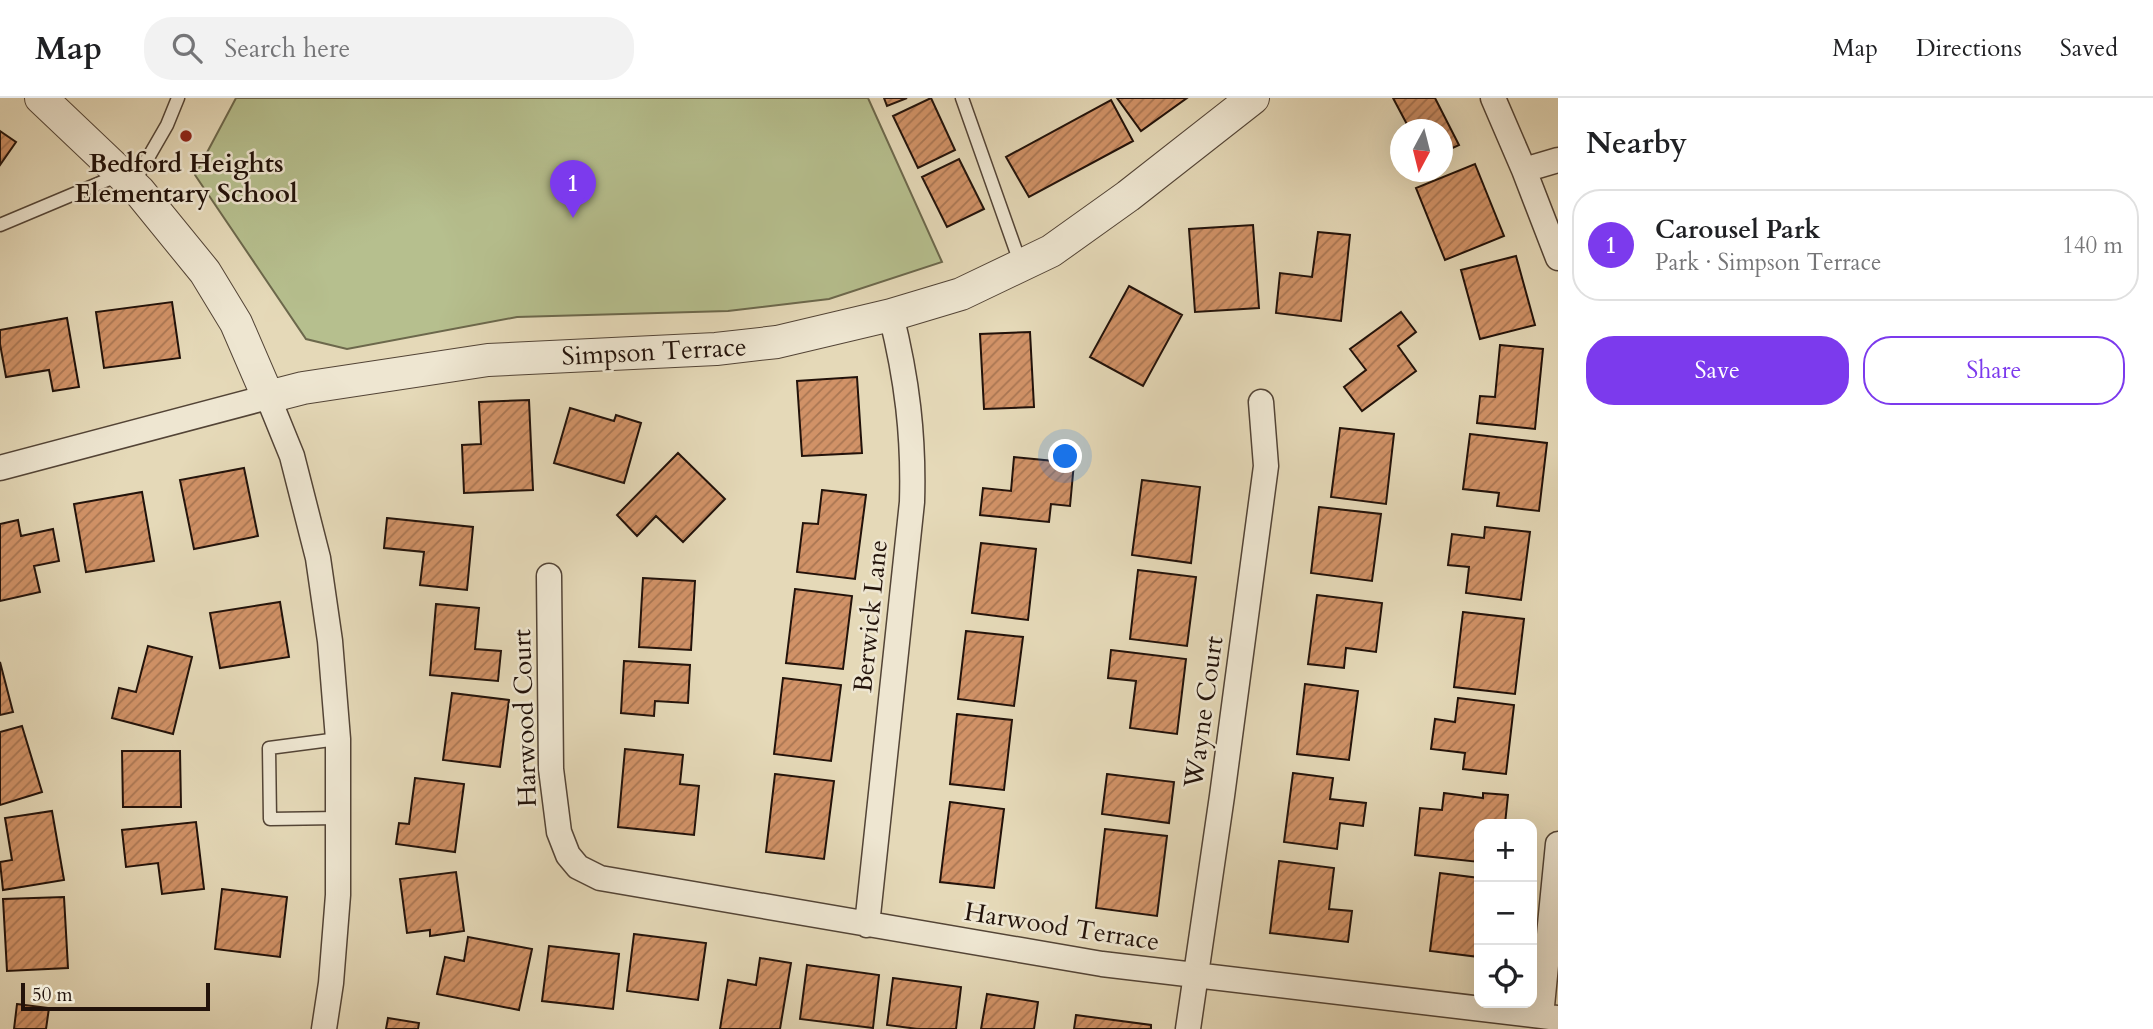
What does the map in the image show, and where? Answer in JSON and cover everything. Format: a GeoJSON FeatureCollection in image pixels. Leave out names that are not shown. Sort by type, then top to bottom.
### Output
{"type":"FeatureCollection","features":[{"type":"Feature","properties":{"kind":"street"},"geometry":{"type":"LineString","coordinates":[[41,98],[128,179],[205,272],[236,323],[292,456],[318,558],[330,641],[338,739],[338,895],[331,983],[324,1029]]}},
{"type":"Feature","properties":{"kind":"street","name":"Simpson Terrace"},"geometry":{"type":"LineString","coordinates":[[0,468],[303,388],[488,359],[716,349],[777,342],[891,315],[961,294],[1051,251],[1128,196],[1253,98]]}},
{"type":"Feature","properties":{"kind":"street"},"geometry":{"type":"LineString","coordinates":[[1493,98],[1558,258]]}},
{"type":"Feature","properties":{"kind":"street"},"geometry":{"type":"LineString","coordinates":[[1524,170],[1558,160]]}},
{"type":"Feature","properties":{"kind":"street","name":"Berwick Lane"},"geometry":{"type":"LineString","coordinates":[[867,925],[912,502],[914,457],[904,366],[891,315]]}},
{"type":"Feature","properties":{"kind":"street","name":"Wayne Court"},"geometry":{"type":"LineString","coordinates":[[1188,1029],[1266,466],[1261,402]]}},
{"type":"Feature","properties":{"kind":"street","name":"Harwood Court"},"geometry":{"type":"LineString","coordinates":[[549,576],[551,769],[559,832],[568,855]]}},
{"type":"Feature","properties":{"kind":"street"},"geometry":{"type":"LineString","coordinates":[[1550,1017],[1558,844]]}},
{"type":"Feature","properties":{"kind":"street","name":"Harwood Terrace"},"geometry":{"type":"LineString","coordinates":[[568,855],[578,867],[600,878],[1102,964],[1550,1017]]}},
{"type":"Feature","properties":{"kind":"lane"},"geometry":{"type":"LineString","coordinates":[[0,225],[128,179],[167,125],[178,98]]}},
{"type":"Feature","properties":{"kind":"lane"},"geometry":{"type":"LineString","coordinates":[[962,98],[1021,265]]}},
{"type":"Feature","properties":{"kind":"lane"},"geometry":{"type":"LineString","coordinates":[[338,739],[269,748],[270,819],[338,818]]}},
{"type":"Feature","properties":{"kind":"green space"},"geometry":{"type":"Polygon","coordinates":[[[236,98],[868,98],[942,262],[829,299],[728,311],[517,317],[347,349],[306,339],[195,175],[236,98]]]}},
{"type":"Feature","properties":{"kind":"building"},"geometry":{"type":"Polygon","coordinates":[[[884,98],[907,98],[887,106],[884,98]]]}},
{"type":"Feature","properties":{"kind":"building"},"geometry":{"type":"Polygon","coordinates":[[[931,98],[955,150],[918,168],[893,116],[931,98]]]}},
{"type":"Feature","properties":{"kind":"building"},"geometry":{"type":"Polygon","coordinates":[[[1117,98],[1187,98],[1141,131],[1117,98]]]}},
{"type":"Feature","properties":{"kind":"building"},"geometry":{"type":"Polygon","coordinates":[[[1393,98],[1435,98],[1446,119],[1404,119],[1393,98]]]}},
{"type":"Feature","properties":{"kind":"building"},"geometry":{"type":"Polygon","coordinates":[[[1111,100],[1133,141],[1029,197],[1006,157],[1111,100]]]}},
{"type":"Feature","properties":{"kind":"building"},"geometry":{"type":"Polygon","coordinates":[[[0,131],[16,142],[0,165],[0,131]]]}},
{"type":"Feature","properties":{"kind":"building"},"geometry":{"type":"Polygon","coordinates":[[[1453,133],[1459,145],[1453,148],[1453,133]]]}},
{"type":"Feature","properties":{"kind":"building"},"geometry":{"type":"Polygon","coordinates":[[[959,159],[984,209],[947,227],[922,177],[959,159]]]}},
{"type":"Feature","properties":{"kind":"building"},"geometry":{"type":"Polygon","coordinates":[[[1475,164],[1504,236],[1445,260],[1416,188],[1431,182],[1453,182],[1453,173],[1475,164]]]}},
{"type":"Feature","properties":{"kind":"building"},"geometry":{"type":"Polygon","coordinates":[[[1253,225],[1259,308],[1195,312],[1189,229],[1253,225]]]}},
{"type":"Feature","properties":{"kind":"building"},"geometry":{"type":"Polygon","coordinates":[[[1318,232],[1350,235],[1341,321],[1276,313],[1280,273],[1312,277],[1318,232]]]}},
{"type":"Feature","properties":{"kind":"building"},"geometry":{"type":"Polygon","coordinates":[[[1516,256],[1535,325],[1480,339],[1461,270],[1516,256]]]}},
{"type":"Feature","properties":{"kind":"building"},"geometry":{"type":"Polygon","coordinates":[[[1129,286],[1182,315],[1143,386],[1090,357],[1129,286]]]}},
{"type":"Feature","properties":{"kind":"building"},"geometry":{"type":"Polygon","coordinates":[[[172,302],[180,358],[104,368],[96,312],[172,302]]]}},
{"type":"Feature","properties":{"kind":"building"},"geometry":{"type":"Polygon","coordinates":[[[1401,312],[1416,332],[1398,346],[1416,371],[1362,411],[1344,387],[1366,370],[1350,349],[1401,312]]]}},
{"type":"Feature","properties":{"kind":"building"},"geometry":{"type":"Polygon","coordinates":[[[67,318],[79,387],[53,391],[49,370],[6,377],[0,330],[67,318]]]}},
{"type":"Feature","properties":{"kind":"building"},"geometry":{"type":"Polygon","coordinates":[[[1030,332],[1034,407],[984,409],[980,334],[1030,332]]]}},
{"type":"Feature","properties":{"kind":"building"},"geometry":{"type":"Polygon","coordinates":[[[1500,345],[1543,349],[1535,429],[1477,423],[1480,396],[1495,397],[1500,345]]]}},
{"type":"Feature","properties":{"kind":"building"},"geometry":{"type":"Polygon","coordinates":[[[857,377],[862,453],[802,456],[797,381],[857,377]]]}},
{"type":"Feature","properties":{"kind":"building"},"geometry":{"type":"Polygon","coordinates":[[[529,400],[533,490],[464,493],[462,445],[481,444],[479,402],[529,400]]]}},
{"type":"Feature","properties":{"kind":"building"},"geometry":{"type":"Polygon","coordinates":[[[570,408],[614,421],[616,415],[641,423],[624,483],[554,463],[570,408]]]}},
{"type":"Feature","properties":{"kind":"building"},"geometry":{"type":"Polygon","coordinates":[[[1340,428],[1394,434],[1386,504],[1331,497],[1340,428]]]}},
{"type":"Feature","properties":{"kind":"building"},"geometry":{"type":"Polygon","coordinates":[[[1470,434],[1547,443],[1539,511],[1497,506],[1499,493],[1463,489],[1470,434]]]}},
{"type":"Feature","properties":{"kind":"building"},"geometry":{"type":"Polygon","coordinates":[[[678,453],[725,499],[683,542],[656,516],[637,536],[617,515],[678,453]]]}},
{"type":"Feature","properties":{"kind":"building"},"geometry":{"type":"Polygon","coordinates":[[[1014,457],[1074,463],[1070,506],[1051,504],[1049,522],[980,515],[983,488],[1011,491],[1014,457]]]}},
{"type":"Feature","properties":{"kind":"building"},"geometry":{"type":"Polygon","coordinates":[[[244,468],[258,536],[194,549],[180,480],[244,468]]]}},
{"type":"Feature","properties":{"kind":"building"},"geometry":{"type":"Polygon","coordinates":[[[1142,480],[1200,487],[1191,563],[1132,555],[1142,480]]]}},
{"type":"Feature","properties":{"kind":"building"},"geometry":{"type":"Polygon","coordinates":[[[822,490],[866,495],[855,579],[797,572],[803,523],[818,524],[822,490]]]}},
{"type":"Feature","properties":{"kind":"building"},"geometry":{"type":"Polygon","coordinates":[[[142,492],[154,561],[86,572],[74,504],[142,492]]]}},
{"type":"Feature","properties":{"kind":"building"},"geometry":{"type":"Polygon","coordinates":[[[1319,507],[1381,514],[1372,581],[1311,573],[1319,507]]]}},
{"type":"Feature","properties":{"kind":"building"},"geometry":{"type":"Polygon","coordinates":[[[387,518],[473,527],[467,590],[420,585],[424,552],[384,548],[387,518]]]}},
{"type":"Feature","properties":{"kind":"building"},"geometry":{"type":"Polygon","coordinates":[[[18,520],[21,536],[53,529],[59,561],[34,566],[40,592],[0,601],[0,524],[18,520]]]}},
{"type":"Feature","properties":{"kind":"building"},"geometry":{"type":"Polygon","coordinates":[[[1485,527],[1530,532],[1521,600],[1466,593],[1469,567],[1448,565],[1452,534],[1484,538],[1485,527]]]}},
{"type":"Feature","properties":{"kind":"building"},"geometry":{"type":"Polygon","coordinates":[[[981,543],[1036,549],[1028,620],[972,613],[981,543]]]}},
{"type":"Feature","properties":{"kind":"building"},"geometry":{"type":"Polygon","coordinates":[[[1138,570],[1196,577],[1187,646],[1130,639],[1138,570]]]}},
{"type":"Feature","properties":{"kind":"building"},"geometry":{"type":"Polygon","coordinates":[[[643,578],[695,581],[691,650],[639,647],[643,578]]]}},
{"type":"Feature","properties":{"kind":"building"},"geometry":{"type":"Polygon","coordinates":[[[795,589],[852,596],[843,669],[786,663],[795,589]]]}},
{"type":"Feature","properties":{"kind":"building"},"geometry":{"type":"Polygon","coordinates":[[[1317,595],[1382,603],[1376,652],[1346,648],[1344,668],[1308,664],[1317,595]]]}},
{"type":"Feature","properties":{"kind":"building"},"geometry":{"type":"Polygon","coordinates":[[[280,602],[289,657],[220,668],[210,613],[280,602]]]}},
{"type":"Feature","properties":{"kind":"building"},"geometry":{"type":"Polygon","coordinates":[[[436,604],[479,608],[475,649],[501,651],[498,681],[430,675],[436,604]]]}},
{"type":"Feature","properties":{"kind":"building"},"geometry":{"type":"Polygon","coordinates":[[[1463,612],[1524,619],[1515,694],[1454,687],[1463,612]]]}},
{"type":"Feature","properties":{"kind":"building"},"geometry":{"type":"Polygon","coordinates":[[[966,631],[1023,637],[1014,706],[958,699],[966,631]]]}},
{"type":"Feature","properties":{"kind":"building"},"geometry":{"type":"Polygon","coordinates":[[[148,646],[192,657],[173,734],[112,718],[119,688],[136,692],[148,646]]]}},
{"type":"Feature","properties":{"kind":"building"},"geometry":{"type":"Polygon","coordinates":[[[1111,650],[1186,659],[1177,734],[1130,728],[1136,681],[1108,678],[1111,650]]]}},
{"type":"Feature","properties":{"kind":"building"},"geometry":{"type":"Polygon","coordinates":[[[624,661],[690,665],[688,703],[655,701],[654,716],[621,713],[624,661]]]}},
{"type":"Feature","properties":{"kind":"building"},"geometry":{"type":"Polygon","coordinates":[[[0,662],[13,712],[0,715],[0,662]]]}},
{"type":"Feature","properties":{"kind":"building"},"geometry":{"type":"Polygon","coordinates":[[[783,678],[841,685],[831,761],[774,754],[783,678]]]}},
{"type":"Feature","properties":{"kind":"building"},"geometry":{"type":"Polygon","coordinates":[[[1305,684],[1358,691],[1349,760],[1297,754],[1305,684]]]}},
{"type":"Feature","properties":{"kind":"building"},"geometry":{"type":"Polygon","coordinates":[[[452,693],[509,700],[500,767],[443,760],[452,693]]]}},
{"type":"Feature","properties":{"kind":"building"},"geometry":{"type":"Polygon","coordinates":[[[1458,698],[1514,705],[1506,774],[1463,769],[1465,753],[1431,749],[1435,719],[1455,722],[1458,698]]]}},
{"type":"Feature","properties":{"kind":"building"},"geometry":{"type":"Polygon","coordinates":[[[957,714],[1012,720],[1004,790],[950,784],[957,714]]]}},
{"type":"Feature","properties":{"kind":"building"},"geometry":{"type":"Polygon","coordinates":[[[22,726],[42,792],[0,805],[0,732],[22,726]]]}},
{"type":"Feature","properties":{"kind":"building"},"geometry":{"type":"Polygon","coordinates":[[[625,749],[683,755],[680,784],[699,786],[694,835],[618,827],[625,749]]]}},
{"type":"Feature","properties":{"kind":"building"},"geometry":{"type":"Polygon","coordinates":[[[122,751],[180,751],[181,807],[123,807],[122,751]]]}},
{"type":"Feature","properties":{"kind":"building"},"geometry":{"type":"Polygon","coordinates":[[[1293,773],[1333,778],[1330,799],[1366,803],[1363,826],[1340,823],[1337,849],[1284,842],[1293,773]]]}},
{"type":"Feature","properties":{"kind":"building"},"geometry":{"type":"Polygon","coordinates":[[[775,774],[834,781],[824,859],[766,852],[775,774]]]}},
{"type":"Feature","properties":{"kind":"building"},"geometry":{"type":"Polygon","coordinates":[[[1107,774],[1174,782],[1169,823],[1102,814],[1107,774]]]}},
{"type":"Feature","properties":{"kind":"building"},"geometry":{"type":"Polygon","coordinates":[[[415,778],[464,784],[455,852],[396,844],[399,823],[409,824],[415,778]]]}},
{"type":"Feature","properties":{"kind":"building"},"geometry":{"type":"Polygon","coordinates":[[[1444,793],[1483,798],[1483,793],[1508,795],[1506,819],[1474,819],[1474,861],[1415,855],[1420,808],[1442,810],[1444,793]]]}},
{"type":"Feature","properties":{"kind":"building"},"geometry":{"type":"Polygon","coordinates":[[[950,802],[1004,809],[994,888],[940,882],[950,802]]]}},
{"type":"Feature","properties":{"kind":"building"},"geometry":{"type":"Polygon","coordinates":[[[52,811],[64,880],[3,890],[0,862],[12,860],[5,818],[52,811]]]}},
{"type":"Feature","properties":{"kind":"building"},"geometry":{"type":"Polygon","coordinates":[[[196,822],[204,889],[162,894],[158,863],[126,867],[122,830],[196,822]]]}},
{"type":"Feature","properties":{"kind":"building"},"geometry":{"type":"Polygon","coordinates":[[[1105,829],[1167,836],[1157,916],[1096,908],[1105,829]]]}},
{"type":"Feature","properties":{"kind":"building"},"geometry":{"type":"Polygon","coordinates":[[[1279,861],[1334,868],[1329,909],[1352,911],[1348,942],[1270,933],[1279,861]]]}},
{"type":"Feature","properties":{"kind":"building"},"geometry":{"type":"Polygon","coordinates":[[[456,872],[464,931],[430,936],[430,930],[407,933],[400,879],[456,872]]]}},
{"type":"Feature","properties":{"kind":"building"},"geometry":{"type":"Polygon","coordinates":[[[1440,873],[1474,877],[1474,956],[1430,951],[1440,873]]]}},
{"type":"Feature","properties":{"kind":"building"},"geometry":{"type":"Polygon","coordinates":[[[222,889],[287,897],[280,957],[215,949],[222,889]]]}},
{"type":"Feature","properties":{"kind":"building"},"geometry":{"type":"Polygon","coordinates":[[[64,897],[68,968],[7,971],[3,899],[64,897]]]}},
{"type":"Feature","properties":{"kind":"building"},"geometry":{"type":"Polygon","coordinates":[[[634,934],[706,943],[698,1000],[627,991],[634,934]]]}},
{"type":"Feature","properties":{"kind":"building"},"geometry":{"type":"Polygon","coordinates":[[[468,937],[532,949],[519,1010],[437,994],[445,957],[464,961],[468,937]]]}},
{"type":"Feature","properties":{"kind":"building"},"geometry":{"type":"Polygon","coordinates":[[[549,946],[619,954],[613,1009],[542,1001],[549,946]]]}},
{"type":"Feature","properties":{"kind":"building"},"geometry":{"type":"Polygon","coordinates":[[[760,958],[791,963],[780,1029],[720,1029],[728,980],[756,985],[760,958]]]}},
{"type":"Feature","properties":{"kind":"building"},"geometry":{"type":"Polygon","coordinates":[[[807,965],[879,975],[873,1028],[800,1019],[807,965]]]}},
{"type":"Feature","properties":{"kind":"building"},"geometry":{"type":"Polygon","coordinates":[[[893,978],[961,987],[956,1029],[918,1029],[887,1025],[893,978]]]}},
{"type":"Feature","properties":{"kind":"building"},"geometry":{"type":"Polygon","coordinates":[[[987,994],[1038,1002],[1034,1029],[981,1029],[987,994]]]}},
{"type":"Feature","properties":{"kind":"building"},"geometry":{"type":"Polygon","coordinates":[[[17,1004],[49,1008],[46,1029],[14,1029],[17,1004]]]}},
{"type":"Feature","properties":{"kind":"building"},"geometry":{"type":"Polygon","coordinates":[[[1076,1015],[1151,1025],[1151,1029],[1074,1029],[1076,1015]]]}},
{"type":"Feature","properties":{"kind":"building"},"geometry":{"type":"Polygon","coordinates":[[[388,1018],[419,1023],[418,1029],[386,1029],[388,1018]]]}},
{"type":"Feature","properties":{"kind":"place","name":"Bedford Heights Elementary School"},"geometry":{"type":"Point","coordinates":[186,136]}},
{"type":"Feature","properties":{"kind":"place","name":"Carousel Park"},"geometry":{"type":"Point","coordinates":[573,218]}}]}
